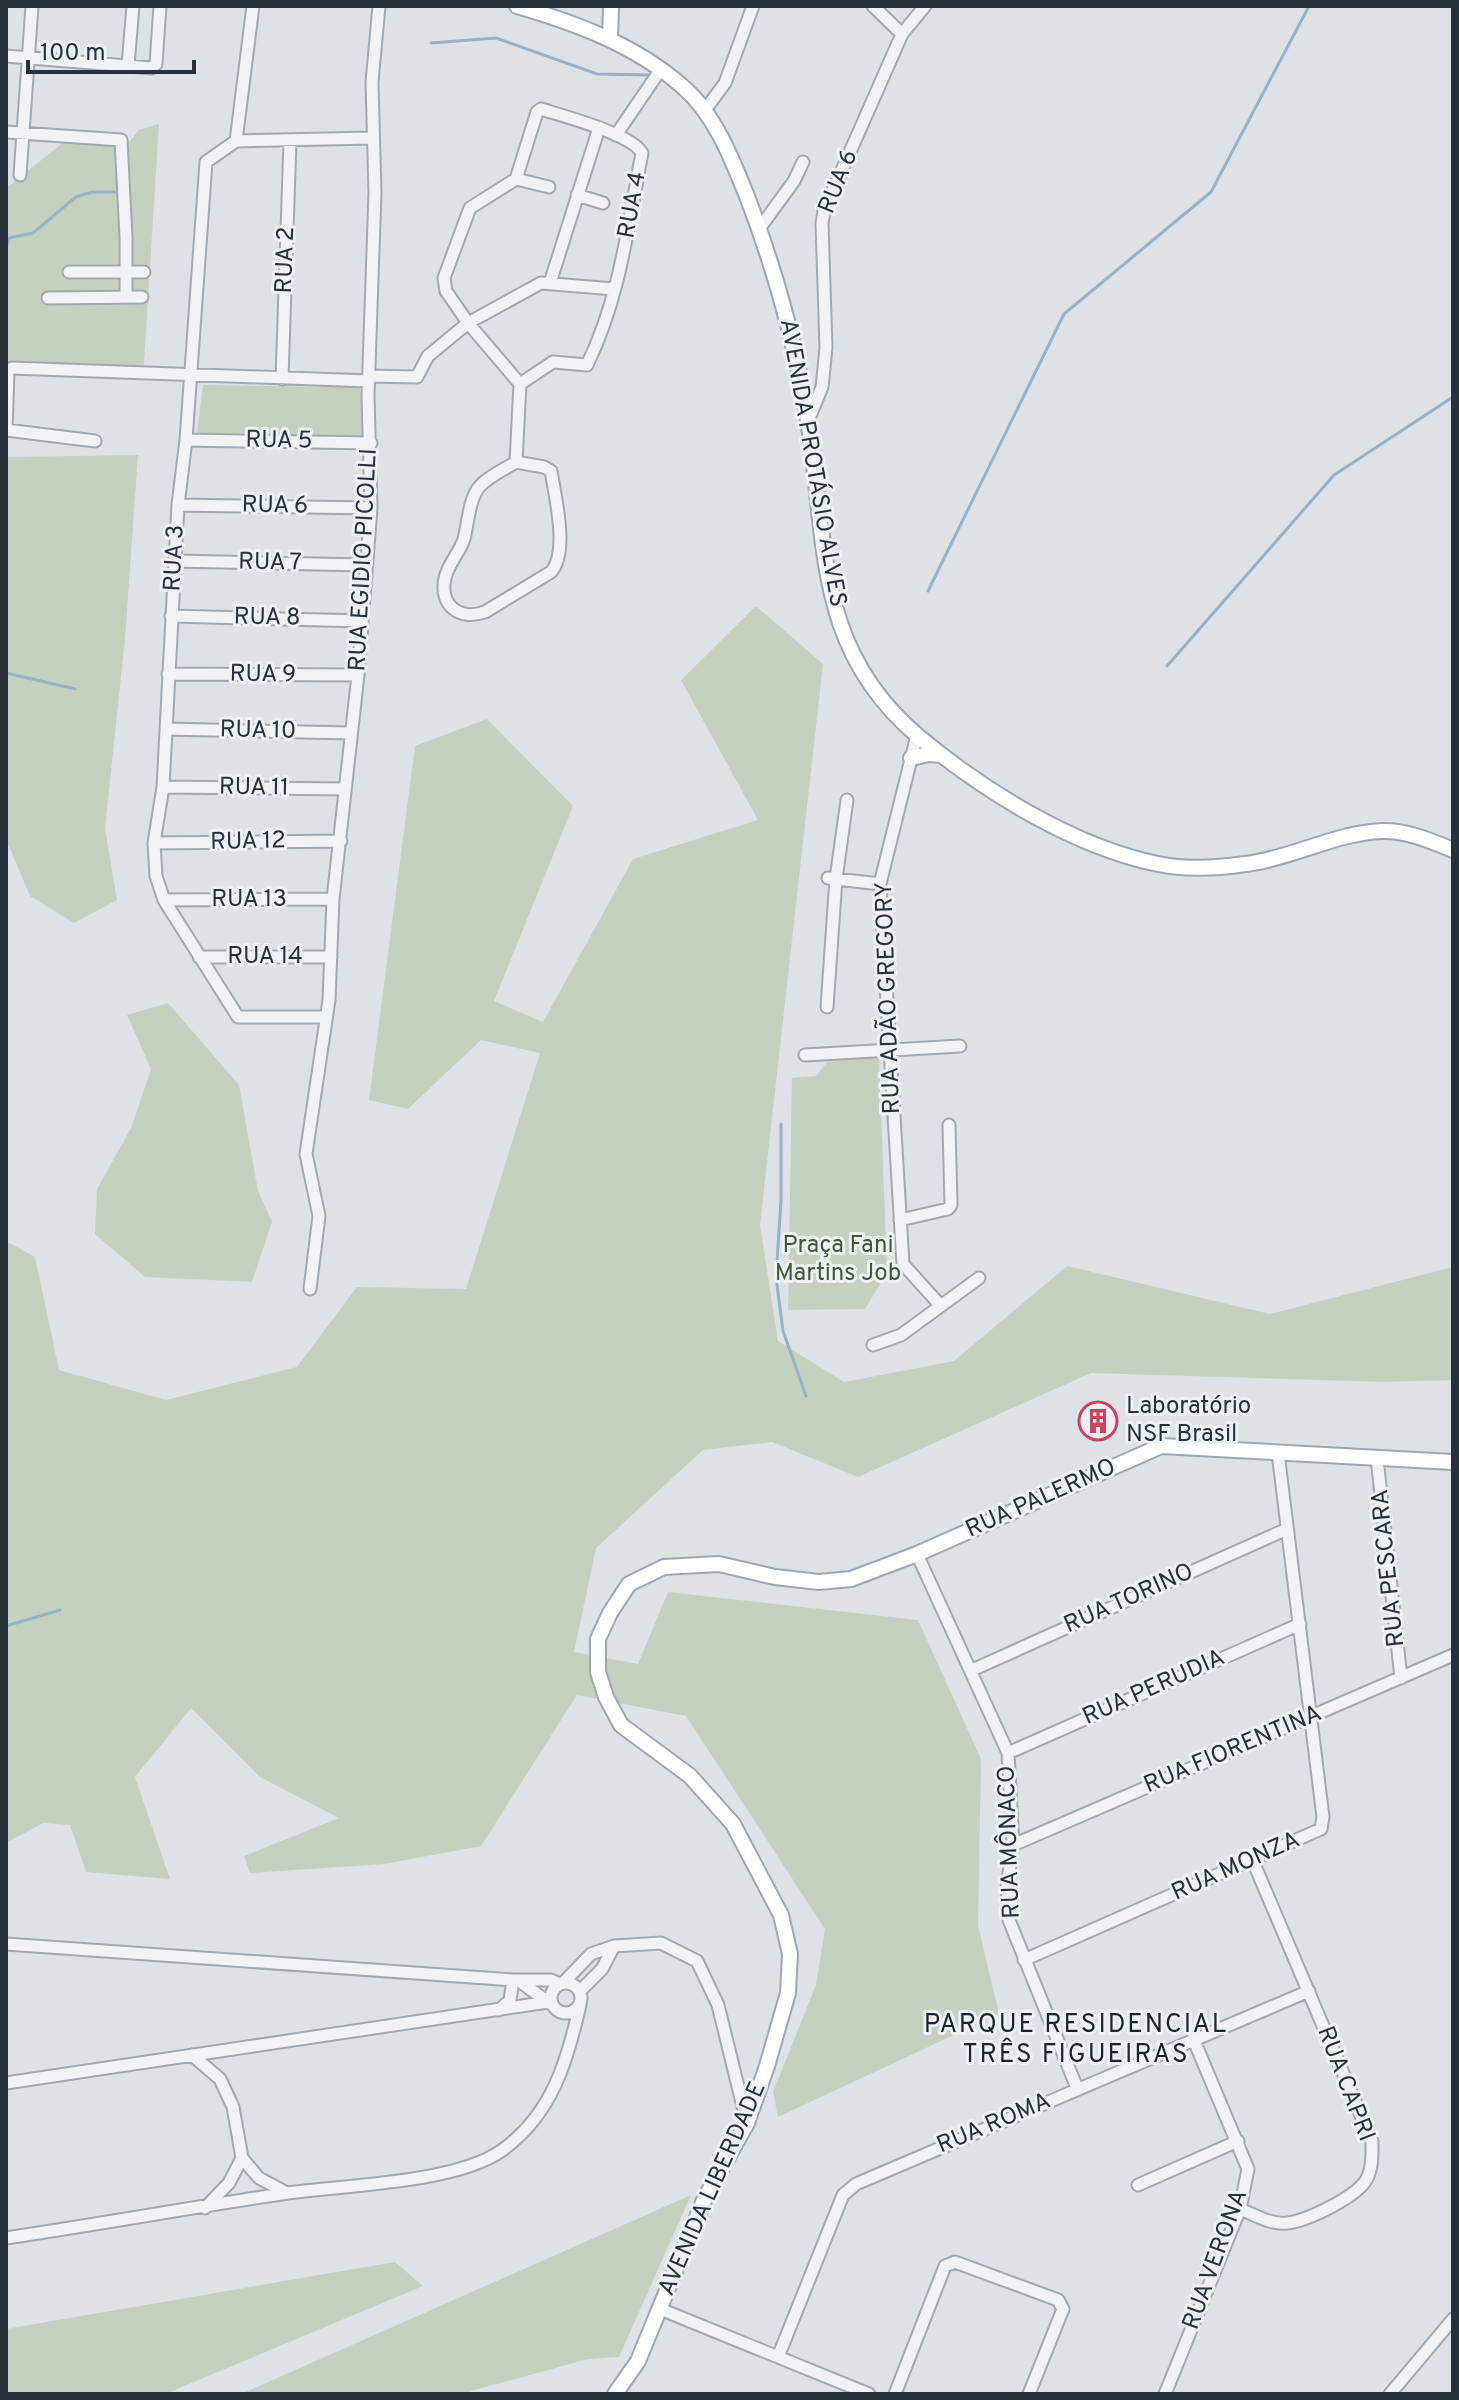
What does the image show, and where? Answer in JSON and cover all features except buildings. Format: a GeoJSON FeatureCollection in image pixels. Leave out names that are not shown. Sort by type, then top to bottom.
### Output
{"type":"FeatureCollection","features":[{"type":"Feature","properties":{"kind":"main road","name":"AVENIDA PROTÁSIO ALVES"},"geometry":{"type":"LineString","coordinates":[[517,6],[610,39],[661,69],[684,87],[705,110],[732,159],[776,276],[795,350],[808,421],[824,563],[847,645],[877,692],[917,735],[1023,808],[1065,832],[1117,853],[1160,865],[1203,868],[1250,864],[1346,836],[1385,831],[1424,838],[1453,850]]}},
{"type":"Feature","properties":{"kind":"main road"},"geometry":{"type":"LineString","coordinates":[[610,39],[611,6]]}},
{"type":"Feature","properties":{"kind":"main road"},"geometry":{"type":"LineString","coordinates":[[911,758],[929,754],[945,756]]}},
{"type":"Feature","properties":{"kind":"main road","name":"RUA PALERMO"},"geometry":{"type":"LineString","coordinates":[[917,1554],[1161,1446],[1453,1462]]}},
{"type":"Feature","properties":{"kind":"main road","name":"AVENIDA LIBERDADE"},"geometry":{"type":"LineString","coordinates":[[615,2394],[638,2361],[705,2198],[747,2123],[788,1993],[790,1954],[781,1915],[733,1824],[690,1776],[621,1725],[606,1697],[598,1672],[598,1639],[629,1584],[664,1567],[719,1564],[775,1577],[819,1582],[851,1579],[917,1554]]}},
{"type":"Feature","properties":{"kind":"street"},"geometry":{"type":"LineString","coordinates":[[20,175],[32,6]]}},
{"type":"Feature","properties":{"kind":"street"},"geometry":{"type":"LineString","coordinates":[[128,65],[133,6]]}},
{"type":"Feature","properties":{"kind":"street"},"geometry":{"type":"LineString","coordinates":[[6,56],[155,67],[160,6]]}},
{"type":"Feature","properties":{"kind":"street"},"geometry":{"type":"LineString","coordinates":[[253,6],[236,141],[373,138]]}},
{"type":"Feature","properties":{"kind":"street","name":"RUA EGIDIO PICOLLI"},"geometry":{"type":"LineString","coordinates":[[310,1289],[319,1216],[306,1154],[324,1017],[329,1000],[333,899],[358,675],[371,508],[369,379],[375,207],[372,82],[379,6]]}},
{"type":"Feature","properties":{"kind":"street"},"geometry":{"type":"LineString","coordinates":[[705,110],[725,83],[753,6]]}},
{"type":"Feature","properties":{"kind":"street"},"geometry":{"type":"LineString","coordinates":[[873,6],[902,34]]}},
{"type":"Feature","properties":{"kind":"street","name":"RUA 6"},"geometry":{"type":"LineString","coordinates":[[808,421],[822,387],[826,348],[823,218],[902,34],[925,6]]}},
{"type":"Feature","properties":{"kind":"street"},"geometry":{"type":"LineString","coordinates":[[516,462],[520,384],[468,323],[446,291],[444,278],[470,208],[516,179],[538,109],[616,135],[661,69]]}},
{"type":"Feature","properties":{"kind":"street"},"geometry":{"type":"LineString","coordinates":[[550,283],[599,128]]}},
{"type":"Feature","properties":{"kind":"street"},"geometry":{"type":"LineString","coordinates":[[6,132],[121,140],[126,297]]}},
{"type":"Feature","properties":{"kind":"street","name":"RUA 4"},"geometry":{"type":"LineString","coordinates":[[614,289],[625,251],[642,153],[639,147],[616,135]]}},
{"type":"Feature","properties":{"kind":"street","name":"RUA 3"},"geometry":{"type":"LineString","coordinates":[[236,141],[206,162],[186,440],[178,505],[163,787],[154,843],[156,876],[164,900],[238,1017],[324,1017]]}},
{"type":"Feature","properties":{"kind":"street","name":"RUA 2"},"geometry":{"type":"LineString","coordinates":[[282,379],[290,141]]}},
{"type":"Feature","properties":{"kind":"street"},"geometry":{"type":"LineString","coordinates":[[759,229],[794,181],[803,162]]}},
{"type":"Feature","properties":{"kind":"street"},"geometry":{"type":"LineString","coordinates":[[516,179],[549,187]]}},
{"type":"Feature","properties":{"kind":"street"},"geometry":{"type":"LineString","coordinates":[[577,195],[603,203]]}},
{"type":"Feature","properties":{"kind":"street"},"geometry":{"type":"LineString","coordinates":[[69,272],[144,272]]}},
{"type":"Feature","properties":{"kind":"street"},"geometry":{"type":"LineString","coordinates":[[95,441],[6,430],[8,372],[12,368],[282,379],[417,377],[428,356],[468,323],[541,283],[614,289],[604,331],[587,365],[553,362],[520,384]]}},
{"type":"Feature","properties":{"kind":"street"},"geometry":{"type":"LineString","coordinates":[[48,298],[142,297]]}},
{"type":"Feature","properties":{"kind":"street","name":"RUA 5"},"geometry":{"type":"LineString","coordinates":[[186,440],[371,443]]}},
{"type":"Feature","properties":{"kind":"street"},"geometry":{"type":"LineString","coordinates":[[516,462],[551,471],[559,532],[558,563],[551,572],[481,614],[453,611],[449,607],[445,575],[463,543],[475,493],[482,484],[516,462]]}},
{"type":"Feature","properties":{"kind":"street","name":"RUA 6"},"geometry":{"type":"LineString","coordinates":[[178,505],[371,508]]}},
{"type":"Feature","properties":{"kind":"street","name":"RUA 7"},"geometry":{"type":"LineString","coordinates":[[175,561],[366,565]]}},
{"type":"Feature","properties":{"kind":"street","name":"RUA 8"},"geometry":{"type":"LineString","coordinates":[[171,616],[362,621]]}},
{"type":"Feature","properties":{"kind":"street","name":"RUA 9"},"geometry":{"type":"LineString","coordinates":[[168,674],[358,675]]}},
{"type":"Feature","properties":{"kind":"street","name":"RUA 10"},"geometry":{"type":"LineString","coordinates":[[166,729],[351,733]]}},
{"type":"Feature","properties":{"kind":"street","name":"RUA ADÃO GREGORY"},"geometry":{"type":"LineString","coordinates":[[917,735],[880,884],[903,1264],[940,1305]]}},
{"type":"Feature","properties":{"kind":"street","name":"RUA 11"},"geometry":{"type":"LineString","coordinates":[[163,787],[345,789]]}},
{"type":"Feature","properties":{"kind":"street"},"geometry":{"type":"LineString","coordinates":[[827,1007],[832,879],[847,800]]}},
{"type":"Feature","properties":{"kind":"street","name":"RUA 12"},"geometry":{"type":"LineString","coordinates":[[154,843],[341,841]]}},
{"type":"Feature","properties":{"kind":"street"},"geometry":{"type":"LineString","coordinates":[[832,879],[880,884]]}},
{"type":"Feature","properties":{"kind":"street","name":"RUA 13"},"geometry":{"type":"LineString","coordinates":[[164,900],[333,899]]}},
{"type":"Feature","properties":{"kind":"street","name":"RUA 14"},"geometry":{"type":"LineString","coordinates":[[199,957],[331,957]]}},
{"type":"Feature","properties":{"kind":"street"},"geometry":{"type":"LineString","coordinates":[[805,1055],[960,1046]]}},
{"type":"Feature","properties":{"kind":"street"},"geometry":{"type":"LineString","coordinates":[[900,1220],[948,1209],[951,1205],[949,1125]]}},
{"type":"Feature","properties":{"kind":"street"},"geometry":{"type":"LineString","coordinates":[[873,1345],[901,1335],[979,1278]]}},
{"type":"Feature","properties":{"kind":"street","name":"RUA MONZA"},"geometry":{"type":"LineString","coordinates":[[1024,1960],[1321,1829],[1323,1824],[1311,1717],[1278,1453]]}},
{"type":"Feature","properties":{"kind":"street","name":"RUA PESCARA"},"geometry":{"type":"LineString","coordinates":[[1377,1458],[1401,1678]]}},
{"type":"Feature","properties":{"kind":"street","name":"RUA TORINO"},"geometry":{"type":"LineString","coordinates":[[972,1670],[1287,1529]]}},
{"type":"Feature","properties":{"kind":"street","name":"RUA MÔNACO"},"geometry":{"type":"LineString","coordinates":[[917,1554],[1008,1753],[1013,1845],[1007,1887],[1009,1920],[1077,2088]]}},
{"type":"Feature","properties":{"kind":"street","name":"RUA PERUDIA"},"geometry":{"type":"LineString","coordinates":[[1008,1753],[1300,1624]]}},
{"type":"Feature","properties":{"kind":"street","name":"RUA FIORENTINA"},"geometry":{"type":"LineString","coordinates":[[1013,1845],[1453,1655]]}},
{"type":"Feature","properties":{"kind":"street","name":"RUA CAPRI"},"geometry":{"type":"LineString","coordinates":[[1240,2209],[1268,2221],[1288,2223],[1331,2207],[1365,2182],[1372,2162],[1372,2141],[1252,1859]]}},
{"type":"Feature","properties":{"kind":"street"},"geometry":{"type":"LineString","coordinates":[[550,2004],[551,1995],[591,1954],[614,1946],[661,1943],[697,1961],[718,2005],[747,2123]]}},
{"type":"Feature","properties":{"kind":"street"},"geometry":{"type":"LineString","coordinates":[[6,1944],[551,1980],[573,1984],[580,1991]]}},
{"type":"Feature","properties":{"kind":"street"},"geometry":{"type":"LineString","coordinates":[[6,2238],[468,2168],[501,2151],[530,2124],[554,2092],[570,2046],[580,2005],[580,1991],[602,1969],[614,1946]]}},
{"type":"Feature","properties":{"kind":"street"},"geometry":{"type":"LineString","coordinates":[[515,1980],[565,2013],[574,2012],[580,2005]]}},
{"type":"Feature","properties":{"kind":"street"},"geometry":{"type":"LineString","coordinates":[[498,2011],[510,2000],[515,1980]]}},
{"type":"Feature","properties":{"kind":"street","name":"RUA ROMA"},"geometry":{"type":"LineString","coordinates":[[778,2357],[847,2190],[1193,2038],[1309,1991]]}},
{"type":"Feature","properties":{"kind":"street"},"geometry":{"type":"LineString","coordinates":[[6,2083],[550,2004]]}},
{"type":"Feature","properties":{"kind":"street"},"geometry":{"type":"LineString","coordinates":[[565,2013],[570,2046]]}},
{"type":"Feature","properties":{"kind":"street","name":"RUA VERONA"},"geometry":{"type":"LineString","coordinates":[[1165,2394],[1240,2209],[1248,2169],[1193,2038]]}},
{"type":"Feature","properties":{"kind":"street"},"geometry":{"type":"LineString","coordinates":[[192,2055],[220,2079],[233,2107],[242,2158],[259,2178],[287,2193]]}},
{"type":"Feature","properties":{"kind":"street"},"geometry":{"type":"LineString","coordinates":[[1138,2185],[1238,2141]]}},
{"type":"Feature","properties":{"kind":"street"},"geometry":{"type":"LineString","coordinates":[[205,2208],[229,2183],[242,2158]]}},
{"type":"Feature","properties":{"kind":"street"},"geometry":{"type":"LineString","coordinates":[[895,2394],[945,2266],[955,2262],[1062,2304],[1063,2309],[1029,2394]]}},
{"type":"Feature","properties":{"kind":"street"},"geometry":{"type":"LineString","coordinates":[[660,2309],[869,2394]]}},
{"type":"Feature","properties":{"kind":"street"},"geometry":{"type":"LineString","coordinates":[[1390,2394],[1453,2319]]}},
{"type":"Feature","properties":{"kind":"green space"},"geometry":{"type":"Polygon","coordinates":[[[159,124],[143,377],[6,373],[6,188],[64,142],[130,141],[139,130],[159,124]]]}},
{"type":"Feature","properties":{"kind":"green space"},"geometry":{"type":"Polygon","coordinates":[[[203,385],[360,387],[365,436],[197,433],[203,385]]]}},
{"type":"Feature","properties":{"kind":"green space"},"geometry":{"type":"Polygon","coordinates":[[[138,455],[125,639],[105,828],[117,900],[74,923],[30,896],[6,839],[6,457],[138,455]]]}},
{"type":"Feature","properties":{"kind":"green space"},"geometry":{"type":"Polygon","coordinates":[[[756,606],[823,664],[760,1225],[778,1341],[844,1382],[954,1361],[1067,1266],[1270,1314],[1453,1267],[1453,1380],[1384,1382],[1091,1373],[858,1477],[772,1442],[703,1450],[596,1548],[574,1652],[638,1664],[668,1592],[918,1620],[981,1759],[978,1925],[999,2014],[778,2117],[773,2092],[816,1985],[825,1929],[686,1716],[577,1695],[481,1846],[384,1864],[250,1873],[244,1856],[339,1818],[260,1777],[191,1708],[135,1777],[170,1879],[86,1872],[70,1825],[43,1823],[6,1843],[6,1241],[35,1257],[59,1370],[166,1400],[297,1367],[357,1287],[466,1289],[540,1053],[481,1040],[408,1109],[369,1100],[415,746],[487,719],[573,806],[494,1001],[543,1022],[633,859],[758,820],[681,680],[756,606]]]}},
{"type":"Feature","properties":{"kind":"green space"},"geometry":{"type":"Polygon","coordinates":[[[168,1003],[239,1085],[258,1191],[272,1222],[252,1282],[145,1277],[95,1234],[97,1189],[131,1128],[151,1069],[127,1015],[168,1003]]]}},
{"type":"Feature","properties":{"kind":"green space","name":"Praça Fani Martins Job"},"geometry":{"type":"Polygon","coordinates":[[[879,1056],[887,1273],[865,1309],[788,1310],[792,1078],[816,1076],[827,1062],[879,1056]]]}},
{"type":"Feature","properties":{"kind":"green space"},"geometry":{"type":"Polygon","coordinates":[[[691,2195],[619,2357],[588,2359],[469,2394],[241,2394],[691,2195]]]}},
{"type":"Feature","properties":{"kind":"green space"},"geometry":{"type":"Polygon","coordinates":[[[395,2262],[423,2286],[165,2394],[6,2394],[6,2329],[395,2262]]]}},
{"type":"Feature","properties":{"kind":"waterway"},"geometry":{"type":"LineString","coordinates":[[928,591],[1064,314],[1211,192],[1309,6]]}},
{"type":"Feature","properties":{"kind":"waterway"},"geometry":{"type":"LineString","coordinates":[[431,43],[496,38],[597,74],[653,75]]}},
{"type":"Feature","properties":{"kind":"waterway"},"geometry":{"type":"LineString","coordinates":[[6,248],[9,238],[33,233],[76,197],[92,192],[115,192]]}},
{"type":"Feature","properties":{"kind":"waterway"},"geometry":{"type":"LineString","coordinates":[[1167,666],[1334,475],[1453,397]]}},
{"type":"Feature","properties":{"kind":"waterway"},"geometry":{"type":"LineString","coordinates":[[6,673],[75,689]]}},
{"type":"Feature","properties":{"kind":"waterway"},"geometry":{"type":"LineString","coordinates":[[781,1124],[781,1200],[776,1277],[783,1331],[806,1396]]}},
{"type":"Feature","properties":{"kind":"waterway"},"geometry":{"type":"LineString","coordinates":[[6,1626],[60,1610]]}},
{"type":"Feature","properties":{"kind":"place","name":"Laboratório NSF Brasil"},"geometry":{"type":"Point","coordinates":[1098,1421]}},
{"type":"Feature","properties":{"kind":"district","name":"PARQUE RESIDENCIAL TRÊS FIGUEIRAS"},"geometry":{"type":"Point","coordinates":[1076,2040]}}]}
